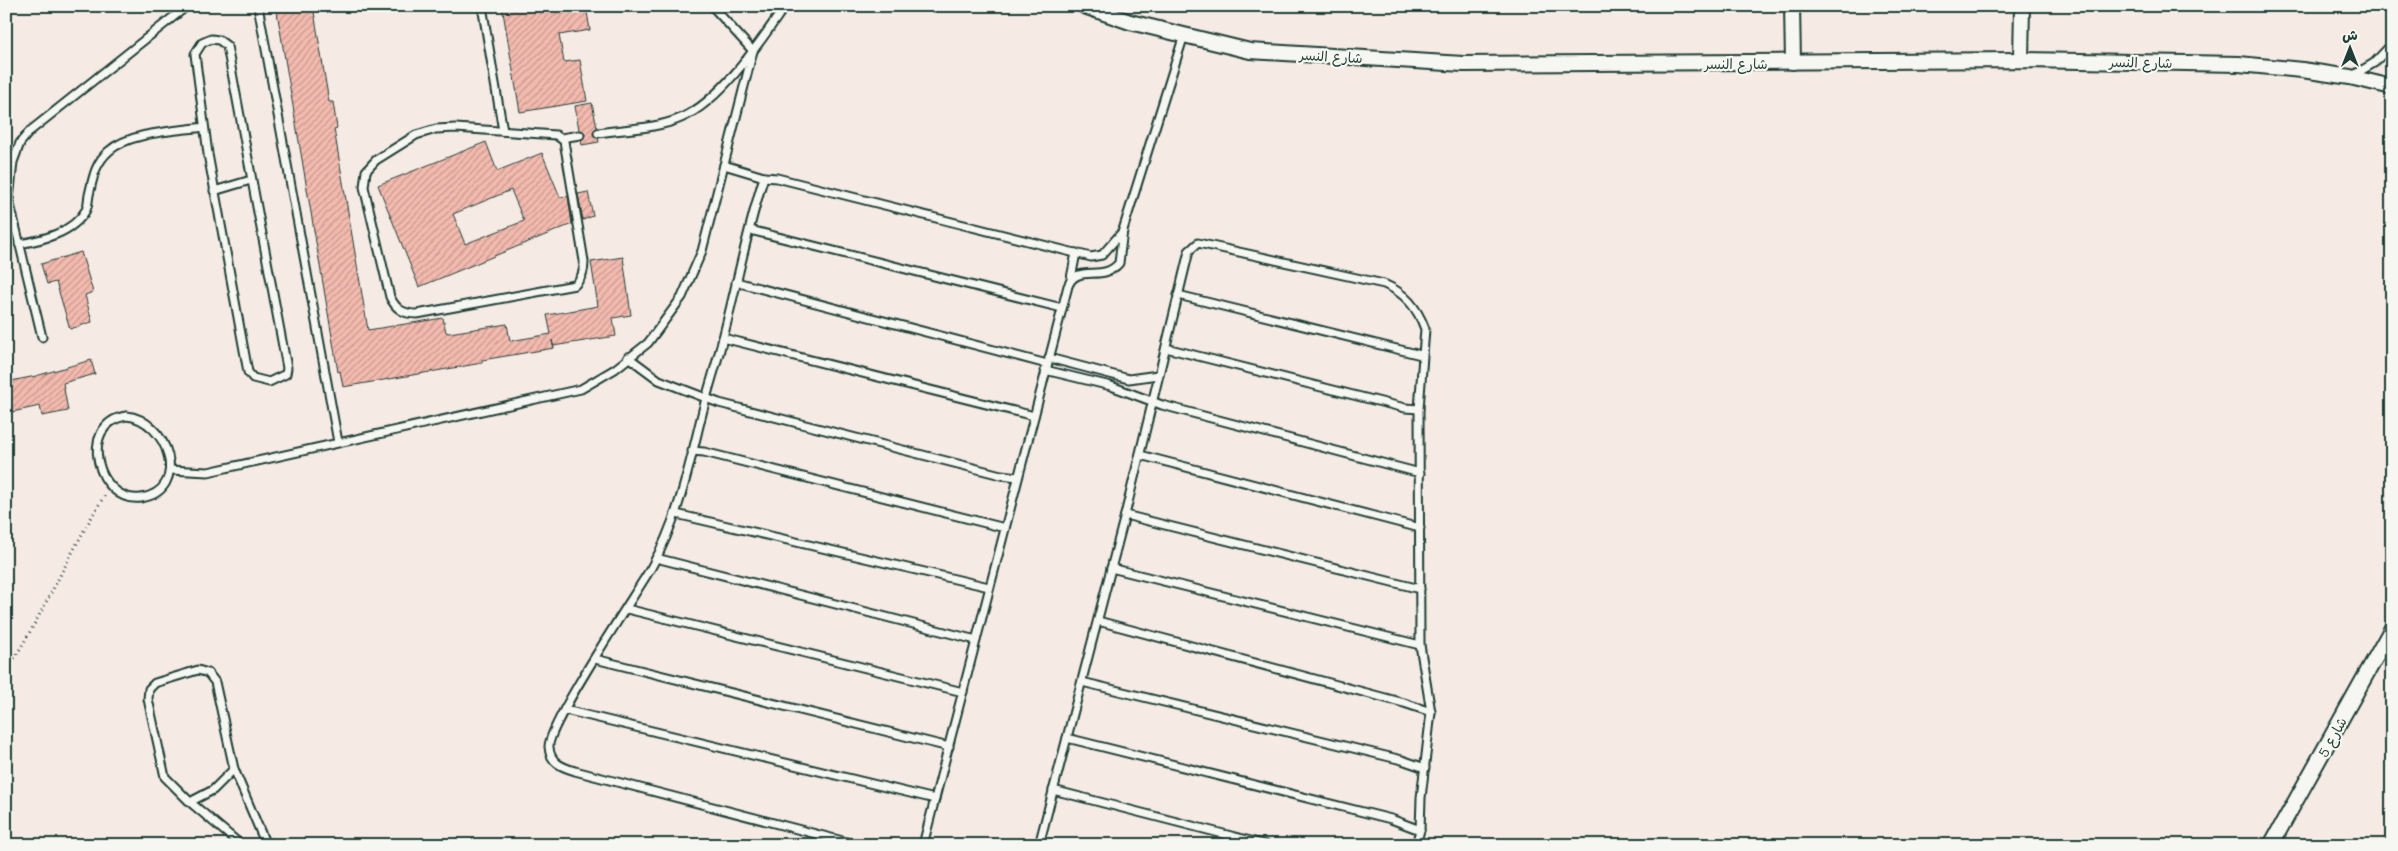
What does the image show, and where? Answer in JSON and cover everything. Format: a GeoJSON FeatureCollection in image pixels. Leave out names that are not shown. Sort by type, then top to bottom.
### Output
{"type":"FeatureCollection","features":[{"type":"Feature","properties":{"kind":"street","name":"شارع النسر"},"geometry":{"type":"LineString","coordinates":[[1084,6],[1130,22],[1250,51],[1463,64],[2021,60],[2239,64],[2350,77],[2390,84]]}},
{"type":"Feature","properties":{"kind":"street"},"geometry":{"type":"LineString","coordinates":[[1792,6],[1793,62]]}},
{"type":"Feature","properties":{"kind":"street"},"geometry":{"type":"LineString","coordinates":[[2021,60],[2022,6]]}},
{"type":"Feature","properties":{"kind":"street","name":"شارع 5"},"geometry":{"type":"LineString","coordinates":[[2271,845],[2392,628]]}},
{"type":"Feature","properties":{"kind":"lane"},"geometry":{"type":"LineString","coordinates":[[42,337],[9,200],[13,162],[20,143],[30,130],[187,6]]}},
{"type":"Feature","properties":{"kind":"lane"},"geometry":{"type":"LineString","coordinates":[[258,6],[338,442]]}},
{"type":"Feature","properties":{"kind":"lane"},"geometry":{"type":"LineString","coordinates":[[482,6],[503,131]]}},
{"type":"Feature","properties":{"kind":"lane"},"geometry":{"type":"LineString","coordinates":[[712,6],[753,51]]}},
{"type":"Feature","properties":{"kind":"lane"},"geometry":{"type":"LineString","coordinates":[[598,133],[680,119],[697,110],[711,98],[753,51],[785,6]]}},
{"type":"Feature","properties":{"kind":"lane"},"geometry":{"type":"LineString","coordinates":[[1071,278],[1077,274],[1108,273],[1119,263],[1123,230],[1184,36]]}},
{"type":"Feature","properties":{"kind":"lane"},"geometry":{"type":"LineString","coordinates":[[212,39],[219,40],[227,46],[252,180],[287,368],[286,374],[269,382],[252,378],[248,372],[214,191],[195,54],[202,43],[212,39]]}},
{"type":"Feature","properties":{"kind":"lane"},"geometry":{"type":"LineString","coordinates":[[2350,77],[2374,63],[2392,44]]}},
{"type":"Feature","properties":{"kind":"lane"},"geometry":{"type":"LineString","coordinates":[[170,470],[208,472],[581,389],[615,369],[648,343],[682,297],[702,251],[753,51]]}},
{"type":"Feature","properties":{"kind":"lane"},"geometry":{"type":"LineString","coordinates":[[19,244],[41,240],[59,233],[73,224],[86,210],[97,164],[109,151],[122,142],[204,127]]}},
{"type":"Feature","properties":{"kind":"lane"},"geometry":{"type":"LineString","coordinates":[[561,138],[565,146],[584,261],[584,270],[581,278],[575,285],[417,314],[400,311],[390,297],[364,186],[366,171],[376,160],[426,131],[446,128],[503,131],[561,138],[580,135]]}},
{"type":"Feature","properties":{"kind":"lane"},"geometry":{"type":"LineString","coordinates":[[724,165],[764,177],[777,178],[1091,257],[1102,255],[1123,230]]}},
{"type":"Feature","properties":{"kind":"lane"},"geometry":{"type":"LineString","coordinates":[[764,177],[676,514],[656,558],[565,710],[549,741],[551,755],[560,766],[858,845]]}},
{"type":"Feature","properties":{"kind":"lane"},"geometry":{"type":"LineString","coordinates":[[214,191],[252,180]]}},
{"type":"Feature","properties":{"kind":"lane"},"geometry":{"type":"LineString","coordinates":[[750,230],[1062,308]]}},
{"type":"Feature","properties":{"kind":"lane"},"geometry":{"type":"LineString","coordinates":[[1039,845],[1112,568],[1189,251],[1198,243],[1384,284],[1406,296],[1421,317],[1425,329],[1421,355],[1419,409],[1420,645],[1431,712],[1420,830],[1416,845]]}},
{"type":"Feature","properties":{"kind":"lane"},"geometry":{"type":"LineString","coordinates":[[923,845],[1076,253]]}},
{"type":"Feature","properties":{"kind":"lane"},"geometry":{"type":"LineString","coordinates":[[736,282],[1047,364],[1152,402],[1420,473]]}},
{"type":"Feature","properties":{"kind":"lane"},"geometry":{"type":"LineString","coordinates":[[1178,295],[1421,355]]}},
{"type":"Feature","properties":{"kind":"lane"},"geometry":{"type":"LineString","coordinates":[[723,338],[1034,416]]}},
{"type":"Feature","properties":{"kind":"lane"},"geometry":{"type":"LineString","coordinates":[[1166,348],[1396,406],[1419,409]]}},
{"type":"Feature","properties":{"kind":"lane"},"geometry":{"type":"LineString","coordinates":[[628,358],[659,380],[706,398],[1001,475],[1018,477]]}},
{"type":"Feature","properties":{"kind":"lane"},"geometry":{"type":"LineString","coordinates":[[1047,364],[1129,379],[1158,375]]}},
{"type":"Feature","properties":{"kind":"lane"},"geometry":{"type":"LineString","coordinates":[[134,416],[147,423],[166,446],[171,461],[170,470],[163,485],[149,496],[132,498],[117,492],[111,486],[106,480],[99,461],[97,443],[106,424],[119,417],[134,416]]}},
{"type":"Feature","properties":{"kind":"lane"},"geometry":{"type":"LineString","coordinates":[[692,451],[704,452],[1005,528]]}},
{"type":"Feature","properties":{"kind":"lane"},"geometry":{"type":"LineString","coordinates":[[1140,456],[1420,528]]}},
{"type":"Feature","properties":{"kind":"lane"},"geometry":{"type":"LineString","coordinates":[[676,514],[989,587]]}},
{"type":"Feature","properties":{"kind":"lane"},"geometry":{"type":"LineString","coordinates":[[1125,515],[1420,589]]}},
{"type":"Feature","properties":{"kind":"lane"},"geometry":{"type":"LineString","coordinates":[[656,558],[976,640]]}},
{"type":"Feature","properties":{"kind":"lane"},"geometry":{"type":"LineString","coordinates":[[1112,568],[1420,645]]}},
{"type":"Feature","properties":{"kind":"lane"},"geometry":{"type":"LineString","coordinates":[[627,608],[963,692]]}},
{"type":"Feature","properties":{"kind":"lane"},"geometry":{"type":"LineString","coordinates":[[1098,620],[1431,712]]}},
{"type":"Feature","properties":{"kind":"lane"},"geometry":{"type":"LineString","coordinates":[[595,659],[949,747]]}},
{"type":"Feature","properties":{"kind":"lane"},"geometry":{"type":"LineString","coordinates":[[241,845],[190,802],[165,776],[148,699],[149,690],[155,683],[198,670],[208,673],[215,682],[234,769],[266,845]]}},
{"type":"Feature","properties":{"kind":"lane"},"geometry":{"type":"LineString","coordinates":[[1082,682],[1402,760],[1425,768]]}},
{"type":"Feature","properties":{"kind":"lane"},"geometry":{"type":"LineString","coordinates":[[565,710],[935,799]]}},
{"type":"Feature","properties":{"kind":"lane"},"geometry":{"type":"LineString","coordinates":[[1067,738],[1391,819],[1420,830]]}},
{"type":"Feature","properties":{"kind":"lane"},"geometry":{"type":"LineString","coordinates":[[190,802],[212,790],[234,769]]}},
{"type":"Feature","properties":{"kind":"lane"},"geometry":{"type":"LineString","coordinates":[[1053,790],[1266,845]]}},
{"type":"Feature","properties":{"kind":"path"},"geometry":{"type":"LineString","coordinates":[[6,671],[48,600],[80,534],[111,486]]}},
{"type":"Feature","properties":{"kind":"shaded area"},"geometry":{"type":"Polygon","coordinates":[[[2326,6],[2392,6],[2392,16],[2326,6]]]}},
{"type":"Feature","properties":{"kind":"building"},"geometry":{"type":"Polygon","coordinates":[[[276,6],[313,6],[329,102],[333,102],[337,128],[334,129],[368,330],[443,318],[446,332],[449,333],[507,324],[510,341],[551,334],[547,315],[598,306],[591,262],[623,257],[631,315],[613,318],[616,336],[482,360],[482,363],[343,387],[340,371],[338,372],[276,6]]]}},
{"type":"Feature","properties":{"kind":"building"},"geometry":{"type":"Polygon","coordinates":[[[502,6],[554,6],[555,10],[586,6],[590,30],[559,35],[564,62],[580,60],[587,101],[520,112],[502,6]]]}},
{"type":"Feature","properties":{"kind":"building"},"geometry":{"type":"Polygon","coordinates":[[[592,103],[597,128],[593,134],[598,138],[599,142],[582,145],[581,140],[585,134],[579,130],[575,106],[592,103]]]}},
{"type":"Feature","properties":{"kind":"building"},"geometry":{"type":"Polygon","coordinates":[[[486,142],[497,171],[542,153],[560,197],[568,196],[572,224],[419,287],[378,185],[486,142]],[[511,190],[453,214],[465,244],[524,221],[511,190]]]}},
{"type":"Feature","properties":{"kind":"building"},"geometry":{"type":"Polygon","coordinates":[[[588,192],[593,216],[583,220],[578,194],[588,192]]]}},
{"type":"Feature","properties":{"kind":"building"},"geometry":{"type":"Polygon","coordinates":[[[81,252],[93,292],[85,295],[92,322],[70,329],[56,282],[47,284],[41,264],[81,252]]]}},
{"type":"Feature","properties":{"kind":"building"},"geometry":{"type":"Polygon","coordinates":[[[91,360],[95,374],[63,383],[68,411],[42,416],[40,406],[12,412],[6,382],[36,376],[91,360]]]}}]}
